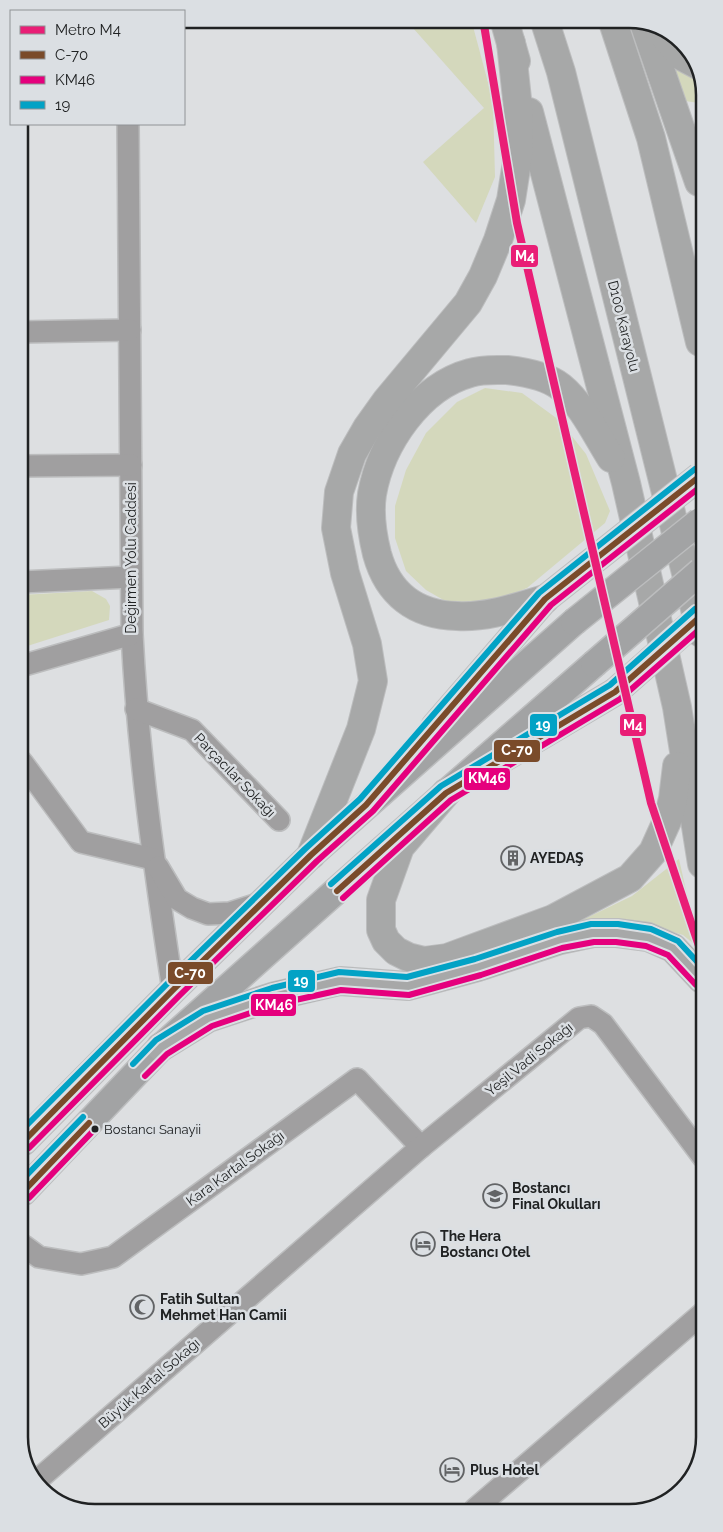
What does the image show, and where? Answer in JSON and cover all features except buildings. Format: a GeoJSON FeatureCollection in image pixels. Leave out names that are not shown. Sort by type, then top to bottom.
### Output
{"type":"FeatureCollection","features":[{"type":"Feature","properties":{"kind":"highway"},"geometry":{"type":"LineString","coordinates":[[541,28],[561,72]]}},
{"type":"Feature","properties":{"kind":"highway","name":"D100 Karayolu"},"geometry":{"type":"LineString","coordinates":[[547,28],[561,72],[696,613]]}},
{"type":"Feature","properties":{"kind":"highway"},"geometry":{"type":"LineString","coordinates":[[615,28],[651,138],[696,325]]}},
{"type":"Feature","properties":{"kind":"highway"},"geometry":{"type":"LineString","coordinates":[[507,31],[626,483],[676,707],[696,828]]}},
{"type":"Feature","properties":{"kind":"highway"},"geometry":{"type":"LineString","coordinates":[[312,855],[361,729],[373,681],[367,644],[345,573],[336,528],[339,492],[352,454],[367,428],[445,328],[468,303],[483,276],[498,240],[512,200],[519,149],[518,108],[507,31]]}},
{"type":"Feature","properties":{"kind":"highway"},"geometry":{"type":"LineString","coordinates":[[647,31],[696,173]]}},
{"type":"Feature","properties":{"kind":"highway"},"geometry":{"type":"LineString","coordinates":[[667,40],[686,59]]}},
{"type":"Feature","properties":{"kind":"highway"},"geometry":{"type":"LineString","coordinates":[[546,599],[510,609],[472,616],[457,616],[438,613],[407,602],[391,585],[379,559],[371,527],[372,494],[386,452],[409,414],[438,387],[470,373],[482,370],[499,370],[520,371],[538,376],[560,386],[575,401],[626,483]]}},
{"type":"Feature","properties":{"kind":"highway"},"geometry":{"type":"LineString","coordinates":[[446,793],[400,847],[381,900],[381,930],[386,941],[396,951],[408,957],[424,961],[447,958],[553,919],[630,878],[653,852],[667,821],[677,780],[679,727]]}},
{"type":"Feature","properties":{"kind":"highway"},"geometry":{"type":"LineString","coordinates":[[161,1047],[208,1018],[276,996],[340,981],[408,986],[478,967],[560,940],[593,933],[617,933],[648,937],[673,948],[696,973]]}},
{"type":"Feature","properties":{"kind":"main road"},"geometry":{"type":"LineString","coordinates":[[366,805],[546,599],[696,479]]}},
{"type":"Feature","properties":{"kind":"main road"},"geometry":{"type":"LineString","coordinates":[[28,1137],[261,903],[366,805],[574,622],[696,525]]}},
{"type":"Feature","properties":{"kind":"main road"},"geometry":{"type":"LineString","coordinates":[[28,1187],[161,1047],[446,793],[696,575]]}},
{"type":"Feature","properties":{"kind":"main road"},"geometry":{"type":"LineString","coordinates":[[446,793],[615,692],[696,620]]}},
{"type":"Feature","properties":{"kind":"street","name":"Değirmen Yolu Caddesi"},"geometry":{"type":"LineString","coordinates":[[128,125],[132,634],[136,709],[153,859],[173,990]]}},
{"type":"Feature","properties":{"kind":"street"},"geometry":{"type":"LineString","coordinates":[[28,332],[130,330]]}},
{"type":"Feature","properties":{"kind":"street"},"geometry":{"type":"LineString","coordinates":[[28,466],[131,465]]}},
{"type":"Feature","properties":{"kind":"street"},"geometry":{"type":"LineString","coordinates":[[28,582],[131,577]]}},
{"type":"Feature","properties":{"kind":"street"},"geometry":{"type":"LineString","coordinates":[[28,664],[132,634]]}},
{"type":"Feature","properties":{"kind":"street","name":"Parçacılar Sokağı"},"geometry":{"type":"LineString","coordinates":[[136,709],[192,730],[279,820]]}},
{"type":"Feature","properties":{"kind":"street"},"geometry":{"type":"LineString","coordinates":[[28,770],[82,842],[153,859],[178,899],[192,908],[208,914],[230,913],[261,903]]}},
{"type":"Feature","properties":{"kind":"street","name":"Yeşil Vadi Sokağı"},"geometry":{"type":"LineString","coordinates":[[422,1147],[579,1018],[591,1016],[604,1024],[696,1148]]}},
{"type":"Feature","properties":{"kind":"street","name":"Kara Kartal Sokağı"},"geometry":{"type":"LineString","coordinates":[[28,1249],[39,1257],[81,1264],[113,1257],[357,1079],[422,1147]]}},
{"type":"Feature","properties":{"kind":"street","name":"Büyük Kartal Sokağı"},"geometry":{"type":"LineString","coordinates":[[40,1477],[422,1147]]}},
{"type":"Feature","properties":{"kind":"street"},"geometry":{"type":"LineString","coordinates":[[481,1504],[696,1319]]}},
{"type":"Feature","properties":{"kind":"green space"},"geometry":{"type":"Polygon","coordinates":[[[413,28],[473,28],[493,101],[495,177],[476,223],[423,162],[484,108],[413,28]]]}},
{"type":"Feature","properties":{"kind":"green space"},"geometry":{"type":"Polygon","coordinates":[[[670,60],[693,77],[696,103],[685,101],[670,60]]]}},
{"type":"Feature","properties":{"kind":"green space"},"geometry":{"type":"Polygon","coordinates":[[[485,388],[522,393],[559,420],[586,454],[610,511],[605,523],[527,588],[475,605],[447,602],[426,590],[406,571],[395,538],[395,506],[406,470],[426,433],[457,402],[485,388]]]}},
{"type":"Feature","properties":{"kind":"green space"},"geometry":{"type":"Polygon","coordinates":[[[92,591],[106,599],[110,606],[109,620],[28,646],[28,595],[92,591]]]}},
{"type":"Feature","properties":{"kind":"green space"},"geometry":{"type":"Polygon","coordinates":[[[679,859],[696,935],[696,946],[683,935],[625,920],[574,924],[632,896],[679,859]]]}},
{"type":"Feature","properties":{"kind":"metro line","name":"M4"},"geometry":{"type":"LineString","coordinates":[[484,28],[517,223],[651,803],[696,937]]}},
{"type":"Feature","properties":{"kind":"transit line","name":"19"},"geometry":{"type":"LineString","coordinates":[[28,1124],[167,984],[305,849],[360,799],[539,593],[695,469]]}},
{"type":"Feature","properties":{"kind":"transit line","name":"C-70"},"geometry":{"type":"LineString","coordinates":[[28,1137],[173,990],[311,855],[366,805],[545,599],[696,479]]}},
{"type":"Feature","properties":{"kind":"transit line","name":"KM46"},"geometry":{"type":"LineString","coordinates":[[29,1148],[179,996],[317,861],[373,811],[551,605],[696,490]]}},
{"type":"Feature","properties":{"kind":"transit line","name":"19"},"geometry":{"type":"LineString","coordinates":[[331,884],[441,786],[610,685],[695,609]]}},
{"type":"Feature","properties":{"kind":"transit line","name":"C-70"},"geometry":{"type":"LineString","coordinates":[[337,891],[446,793],[615,692],[696,620]]}},
{"type":"Feature","properties":{"kind":"transit line","name":"KM46"},"geometry":{"type":"LineString","coordinates":[[343,898],[451,800],[620,699],[696,632]]}},
{"type":"Feature","properties":{"kind":"transit line","name":"19"},"geometry":{"type":"LineString","coordinates":[[133,1064],[156,1040],[203,1011],[272,988],[339,972],[407,977],[475,959],[557,932],[591,924],[618,924],[651,929],[678,941],[696,960]]}},
{"type":"Feature","properties":{"kind":"transit line","name":"KM46"},"geometry":{"type":"LineString","coordinates":[[145,1076],[167,1054],[212,1026],[277,1004],[341,990],[409,995],[481,975],[562,948],[594,942],[616,942],[646,946],[668,955],[696,985]]}},
{"type":"Feature","properties":{"kind":"transit line","name":"19"},"geometry":{"type":"LineString","coordinates":[[28,1174],[83,1117]]}},
{"type":"Feature","properties":{"kind":"transit line","name":"C-70"},"geometry":{"type":"LineString","coordinates":[[28,1187],[89,1123]]}},
{"type":"Feature","properties":{"kind":"transit line","name":"KM46"},"geometry":{"type":"LineString","coordinates":[[29,1198],[95,1129]]}},
{"type":"Feature","properties":{"kind":"place","name":"AYEDAŞ"},"geometry":{"type":"Point","coordinates":[513,858]}},
{"type":"Feature","properties":{"kind":"place","name":"Bostancı Sanayii"},"geometry":{"type":"Point","coordinates":[95,1129]}},
{"type":"Feature","properties":{"kind":"place","name":"Bostancı Final Okulları"},"geometry":{"type":"Point","coordinates":[495,1196]}},
{"type":"Feature","properties":{"kind":"place","name":"The Hera Bostancı Otel"},"geometry":{"type":"Point","coordinates":[423,1244]}},
{"type":"Feature","properties":{"kind":"place","name":"Fatih Sultan Mehmet Han Camii"},"geometry":{"type":"Point","coordinates":[142,1307]}},
{"type":"Feature","properties":{"kind":"place","name":"Plus Hotel"},"geometry":{"type":"Point","coordinates":[452,1470]}}]}
